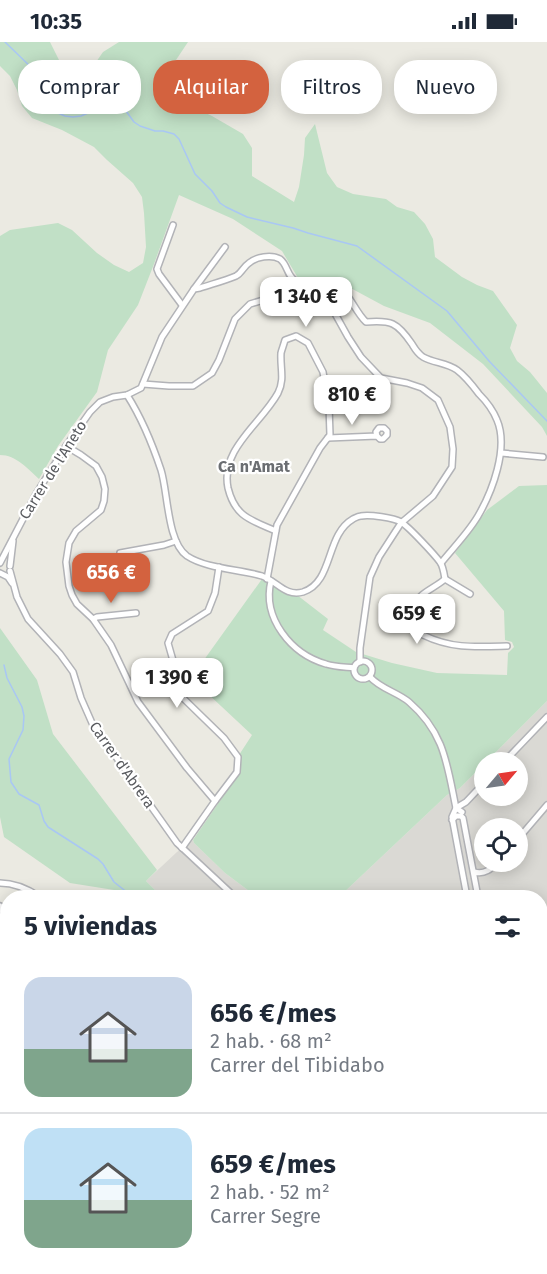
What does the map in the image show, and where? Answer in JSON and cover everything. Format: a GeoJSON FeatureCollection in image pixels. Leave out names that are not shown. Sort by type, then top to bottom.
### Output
{"type":"FeatureCollection","features":[{"type":"Feature","properties":{"kind":"street"},"geometry":{"type":"LineString","coordinates":[[173,225],[157,268],[182,305]]}},
{"type":"Feature","properties":{"kind":"street"},"geometry":{"type":"LineString","coordinates":[[225,247],[182,305],[162,337],[143,384],[193,386],[212,373],[235,319],[250,304],[270,298],[289,306],[316,301],[333,310],[361,357],[381,378],[422,388],[438,400],[450,427],[453,449],[452,467],[433,496],[402,523],[370,577],[360,662]]}},
{"type":"Feature","properties":{"kind":"street"},"geometry":{"type":"LineString","coordinates":[[194,289],[238,275],[249,263],[259,258],[270,256],[279,259],[292,279],[299,283],[330,282],[340,288],[353,302],[366,322],[385,321],[399,327],[418,354],[458,371],[486,402],[497,420],[501,453],[491,487],[478,516],[441,563]]}},
{"type":"Feature","properties":{"kind":"street"},"geometry":{"type":"LineString","coordinates":[[276,531],[240,514],[231,500],[226,478],[230,461],[238,445],[277,395],[282,383],[282,353],[285,340],[296,336],[308,343],[323,372],[330,435],[320,448],[278,525],[269,580],[269,598],[272,614],[292,645],[303,654],[318,661],[333,666],[354,668]]}},
{"type":"Feature","properties":{"kind":"street","name":"Carrer de l'Aneto"},"geometry":{"type":"LineString","coordinates":[[0,563],[36,494],[90,412],[100,402],[112,397],[127,395],[141,388],[143,384]]}},
{"type":"Feature","properties":{"kind":"street"},"geometry":{"type":"LineString","coordinates":[[127,395],[162,474],[172,528],[178,545],[186,555],[200,562],[269,580],[283,590],[296,593],[315,584],[324,572],[335,538],[344,526],[362,515],[383,517],[402,523],[441,563],[445,579],[470,594]]}},
{"type":"Feature","properties":{"kind":"street"},"geometry":{"type":"LineString","coordinates":[[328,438],[377,436]]}},
{"type":"Feature","properties":{"kind":"street"},"geometry":{"type":"LineString","coordinates":[[66,446],[96,466],[105,489],[101,510],[76,531],[69,543],[66,562],[72,595],[111,645],[138,702],[187,768],[215,801]]}},
{"type":"Feature","properties":{"kind":"street"},"geometry":{"type":"LineString","coordinates":[[501,453],[543,457]]}},
{"type":"Feature","properties":{"kind":"street","name":"Carrer de l'Aneto"},"geometry":{"type":"LineString","coordinates":[[10,568],[14,535]]}},
{"type":"Feature","properties":{"kind":"street"},"geometry":{"type":"LineString","coordinates":[[120,554],[164,546],[176,541]]}},
{"type":"Feature","properties":{"kind":"street"},"geometry":{"type":"LineString","coordinates":[[0,563],[4,562],[10,568],[7,574],[1,574]]}},
{"type":"Feature","properties":{"kind":"street"},"geometry":{"type":"LineString","coordinates":[[182,848],[237,772],[238,757],[224,738],[184,699],[168,644],[172,634],[208,611],[215,593],[219,567]]}},
{"type":"Feature","properties":{"kind":"street","name":"Carrer d'Abrera"},"geometry":{"type":"LineString","coordinates":[[10,568],[16,597],[28,619],[73,672],[92,723],[177,843],[227,890]]}},
{"type":"Feature","properties":{"kind":"street","name":"Carrer d'Abrera"},"geometry":{"type":"LineString","coordinates":[[1,574],[8,577],[14,587]]}},
{"type":"Feature","properties":{"kind":"street"},"geometry":{"type":"LineString","coordinates":[[445,579],[421,596],[416,609],[416,618],[423,635],[447,645],[507,646]]}},
{"type":"Feature","properties":{"kind":"street"},"geometry":{"type":"LineString","coordinates":[[93,619],[97,616],[136,613]]}},
{"type":"Feature","properties":{"kind":"street"},"geometry":{"type":"LineString","coordinates":[[360,662],[367,662],[371,666],[370,677],[364,680],[355,674],[354,668],[360,662]]}},
{"type":"Feature","properties":{"kind":"street"},"geometry":{"type":"LineString","coordinates":[[370,677],[377,684],[408,701],[435,731],[447,760],[456,808],[462,815],[477,890]]}},
{"type":"Feature","properties":{"kind":"street"},"geometry":{"type":"LineString","coordinates":[[514,752],[547,717]]}},
{"type":"Feature","properties":{"kind":"street"},"geometry":{"type":"LineString","coordinates":[[466,890],[452,820],[456,808],[474,794]]}},
{"type":"Feature","properties":{"kind":"street"},"geometry":{"type":"LineString","coordinates":[[462,815],[466,802]]}},
{"type":"Feature","properties":{"kind":"street"},"geometry":{"type":"LineString","coordinates":[[528,827],[547,805]]}},
{"type":"Feature","properties":{"kind":"street"},"geometry":{"type":"LineString","coordinates":[[452,820],[462,815]]}},
{"type":"Feature","properties":{"kind":"street"},"geometry":{"type":"LineString","coordinates":[[474,872],[478,874],[485,872]]}},
{"type":"Feature","properties":{"kind":"street"},"geometry":{"type":"LineString","coordinates":[[0,883],[28,890]]}},
{"type":"Feature","properties":{"kind":"shaded area"},"geometry":{"type":"Polygon","coordinates":[[[547,701],[547,890],[346,890],[447,795],[460,788],[474,774],[474,806],[528,806],[528,752],[496,752],[547,701]]]}},
{"type":"Feature","properties":{"kind":"shaded area"},"geometry":{"type":"Polygon","coordinates":[[[193,840],[225,873],[248,890],[155,890],[146,881],[193,840]]]}},
{"type":"Feature","properties":{"kind":"green space"},"geometry":{"type":"Polygon","coordinates":[[[0,42],[50,42],[59,60],[18,60],[18,93],[10,76],[0,66],[0,42]]]}},
{"type":"Feature","properties":{"kind":"green space"},"geometry":{"type":"Polygon","coordinates":[[[119,42],[188,42],[176,60],[153,60],[153,114],[208,114],[243,134],[252,148],[252,176],[294,202],[299,187],[305,138],[315,124],[327,173],[337,187],[353,194],[386,199],[397,207],[414,212],[425,224],[433,239],[435,257],[462,277],[493,291],[517,325],[510,348],[517,361],[530,372],[547,393],[547,436],[542,427],[483,364],[430,323],[384,306],[345,285],[323,278],[298,278],[282,251],[233,219],[179,195],[138,305],[108,350],[97,392],[58,446],[39,479],[16,460],[0,455],[0,236],[10,230],[58,223],[72,230],[114,265],[129,272],[143,263],[146,247],[142,197],[133,183],[94,147],[62,130],[32,118],[29,114],[141,114],[141,60],[97,60],[103,52],[119,42]]]}},
{"type":"Feature","properties":{"kind":"green space"},"geometry":{"type":"Polygon","coordinates":[[[547,485],[547,701],[496,752],[474,752],[474,774],[460,788],[447,795],[346,890],[248,890],[225,873],[193,840],[239,773],[241,766],[239,755],[252,735],[191,678],[262,579],[284,593],[297,595],[328,619],[323,630],[356,652],[437,673],[507,675],[508,653],[514,647],[512,642],[505,640],[504,611],[455,553],[487,510],[519,486],[547,485]]]}},
{"type":"Feature","properties":{"kind":"green space"},"geometry":{"type":"Polygon","coordinates":[[[0,628],[37,680],[53,734],[157,870],[146,881],[155,890],[114,890],[70,883],[4,837],[0,817],[0,628]]]}},
{"type":"Feature","properties":{"kind":"waterway"},"geometry":{"type":"LineString","coordinates":[[5,42],[37,73],[58,113],[73,117],[95,110],[119,107],[140,126],[174,134],[179,139],[195,174],[226,207],[247,217],[357,246],[447,311],[489,361],[547,421]]}},
{"type":"Feature","properties":{"kind":"waterway"},"geometry":{"type":"LineString","coordinates":[[4,665],[7,678],[22,707],[24,716],[23,730],[9,759],[11,782],[19,794],[39,805],[48,827],[98,859],[114,882],[124,890]]}},
{"type":"Feature","properties":{"kind":"district","name":"Ca n'Amat"},"geometry":{"type":"Point","coordinates":[254,466]}}]}
